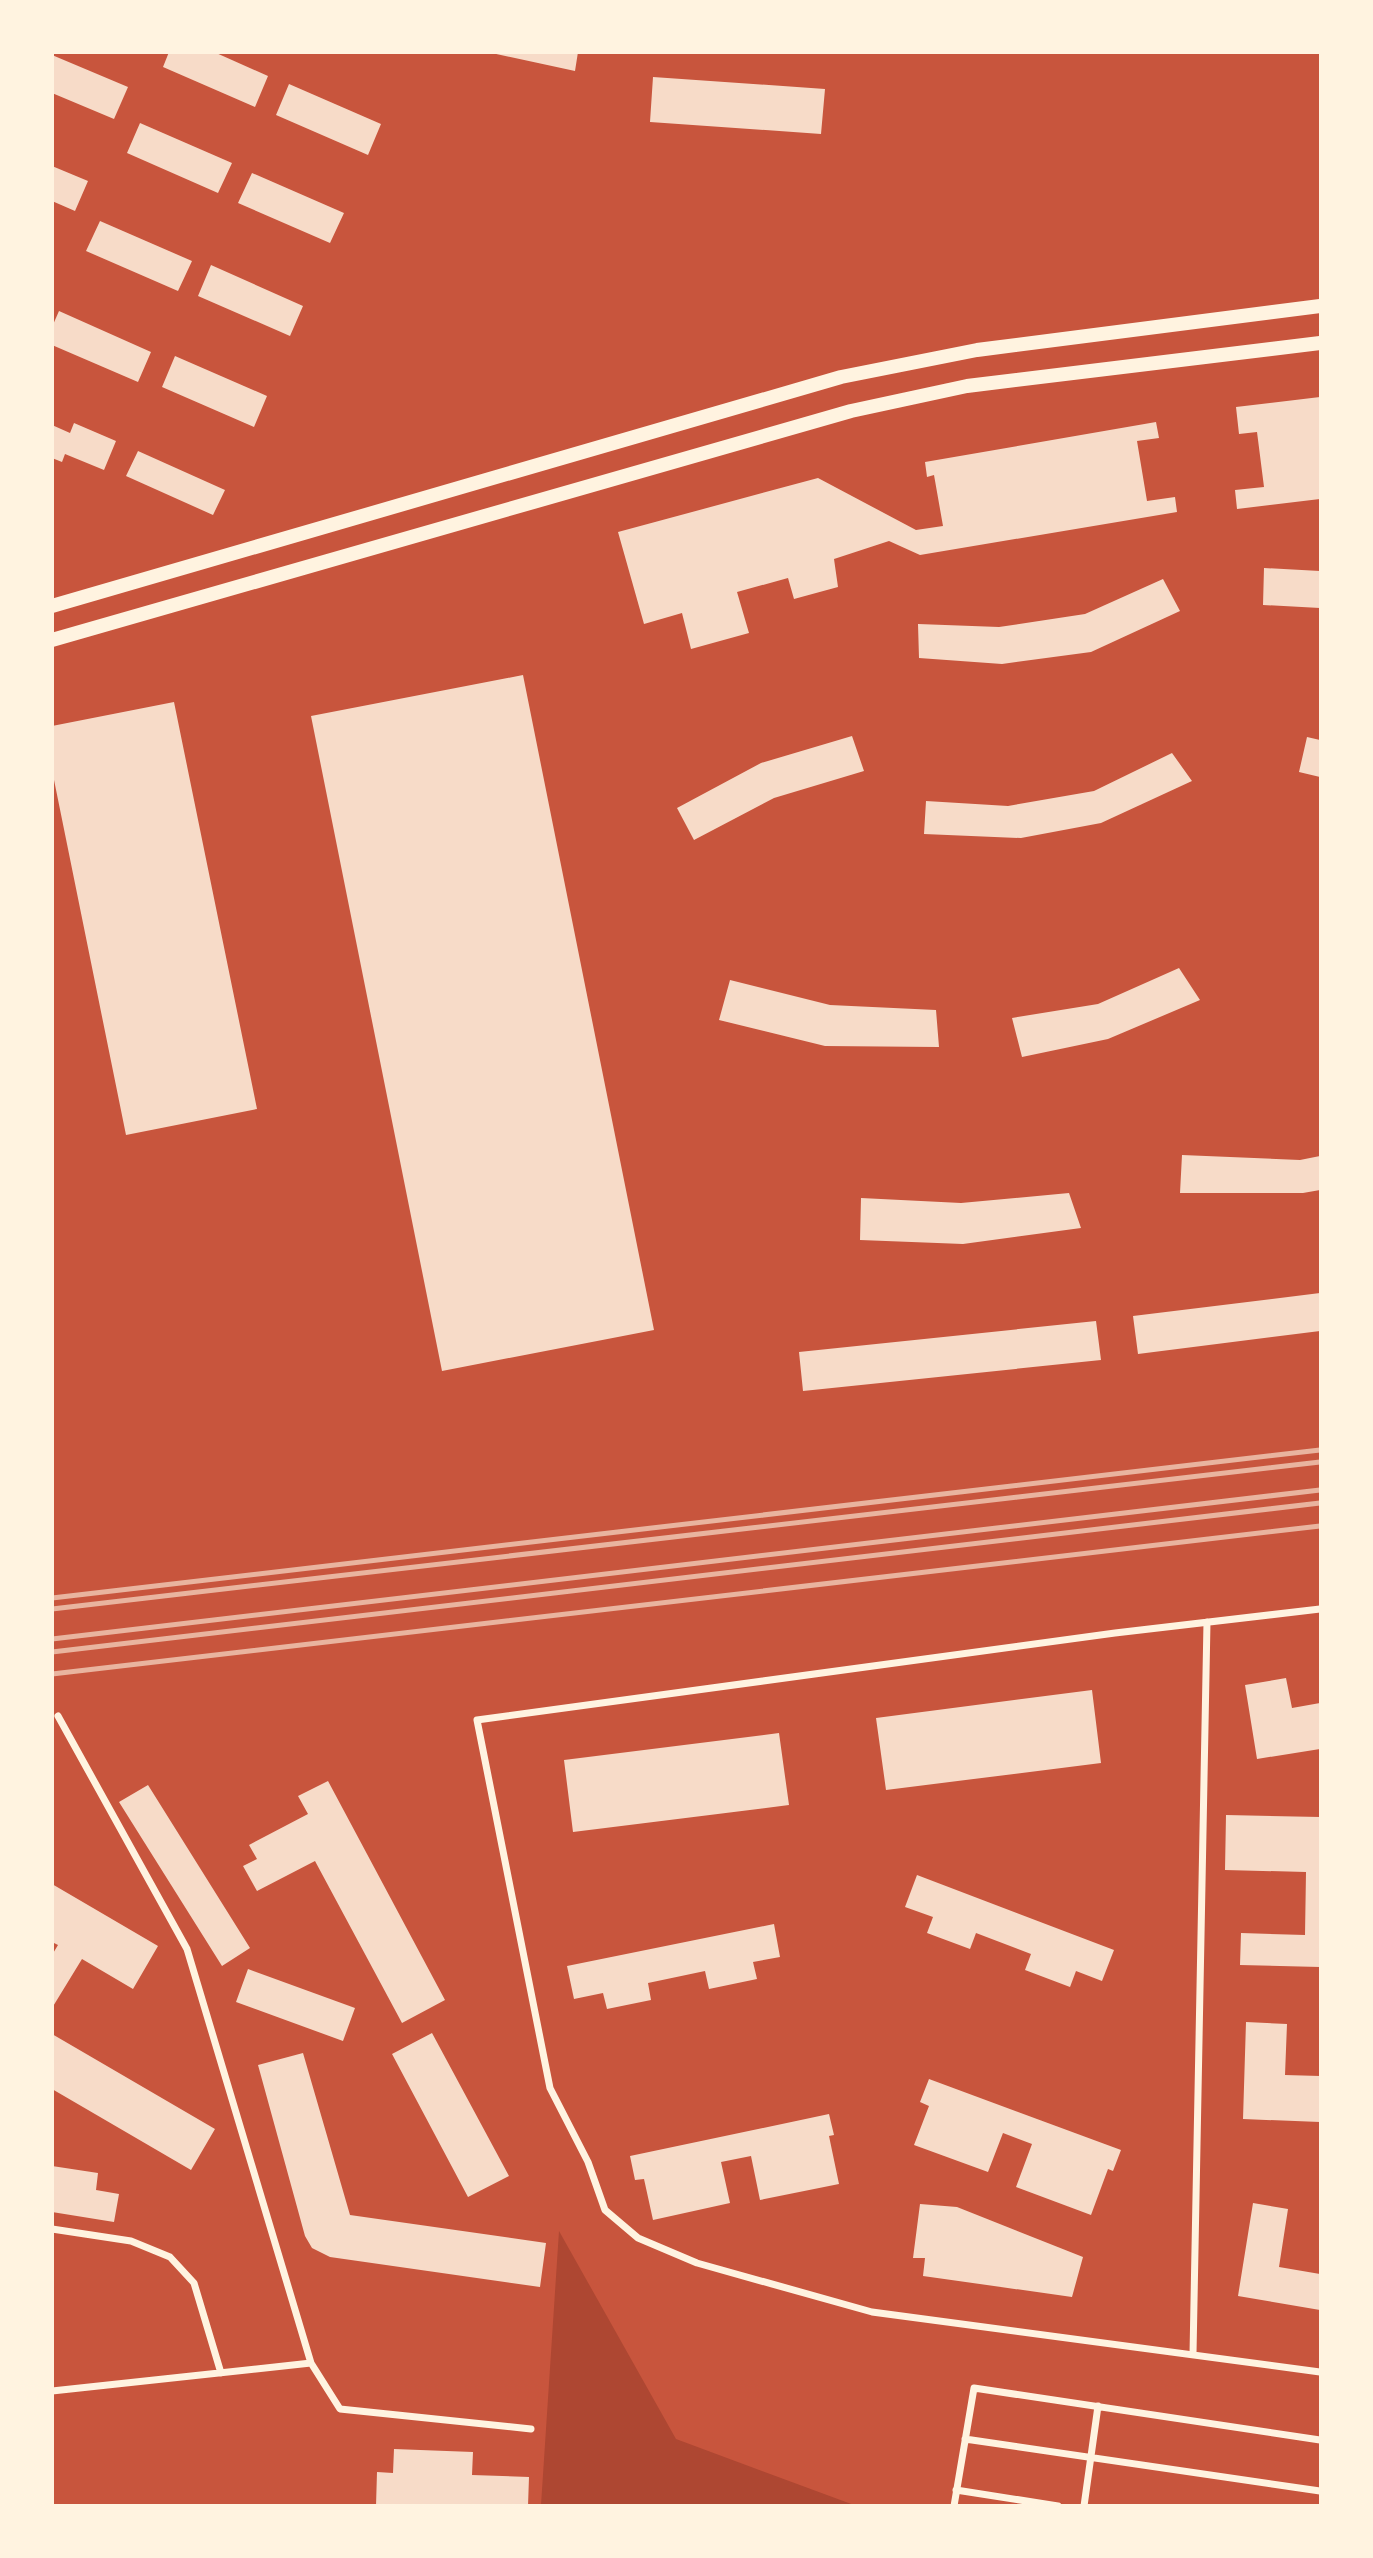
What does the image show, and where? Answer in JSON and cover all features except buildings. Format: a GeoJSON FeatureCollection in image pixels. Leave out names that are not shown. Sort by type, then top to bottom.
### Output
{"type":"FeatureCollection","features":[{"type":"Feature","properties":{"kind":"main road"},"geometry":{"type":"LineString","coordinates":[[52,606],[841,377],[977,350],[1210,318],[1321,306]]}},
{"type":"Feature","properties":{"kind":"main road"},"geometry":{"type":"LineString","coordinates":[[52,640],[851,411],[967,386],[1321,343]]}},
{"type":"Feature","properties":{"kind":"street"},"geometry":{"type":"LineString","coordinates":[[1321,1609],[477,1720],[550,2088],[588,2162],[605,2210],[638,2238],[697,2263],[872,2312],[1321,2372]]}},
{"type":"Feature","properties":{"kind":"street"},"geometry":{"type":"LineString","coordinates":[[1193,2354],[1207,1622]]}},
{"type":"Feature","properties":{"kind":"street"},"geometry":{"type":"LineString","coordinates":[[58,1716],[187,1949],[311,2363],[340,2409],[531,2429]]}},
{"type":"Feature","properties":{"kind":"street"},"geometry":{"type":"LineString","coordinates":[[52,2229],[131,2241],[170,2258],[194,2284],[221,2373]]}},
{"type":"Feature","properties":{"kind":"street"},"geometry":{"type":"LineString","coordinates":[[52,2391],[311,2363]]}},
{"type":"Feature","properties":{"kind":"street"},"geometry":{"type":"LineString","coordinates":[[954,2505],[974,2388],[1321,2440]]}},
{"type":"Feature","properties":{"kind":"street"},"geometry":{"type":"LineString","coordinates":[[1084,2505],[1098,2406]]}},
{"type":"Feature","properties":{"kind":"street"},"geometry":{"type":"LineString","coordinates":[[965,2439],[1321,2491]]}},
{"type":"Feature","properties":{"kind":"street"},"geometry":{"type":"LineString","coordinates":[[956,2490],[1058,2505]]}},
{"type":"Feature","properties":{"kind":"shaded area"},"geometry":{"type":"Polygon","coordinates":[[[559,2231],[676,2439],[854,2505],[541,2505],[559,2231]]]}},
{"type":"Feature","properties":{"kind":"railway"},"geometry":{"type":"LineString","coordinates":[[52,1598],[1320,1450]]}},
{"type":"Feature","properties":{"kind":"railway"},"geometry":{"type":"LineString","coordinates":[[52,1609],[1320,1462]]}},
{"type":"Feature","properties":{"kind":"railway"},"geometry":{"type":"LineString","coordinates":[[52,1639],[1320,1490]]}},
{"type":"Feature","properties":{"kind":"railway"},"geometry":{"type":"LineString","coordinates":[[52,1652],[1320,1503]]}},
{"type":"Feature","properties":{"kind":"railway"},"geometry":{"type":"LineString","coordinates":[[52,1674],[1320,1526]]}}]}
